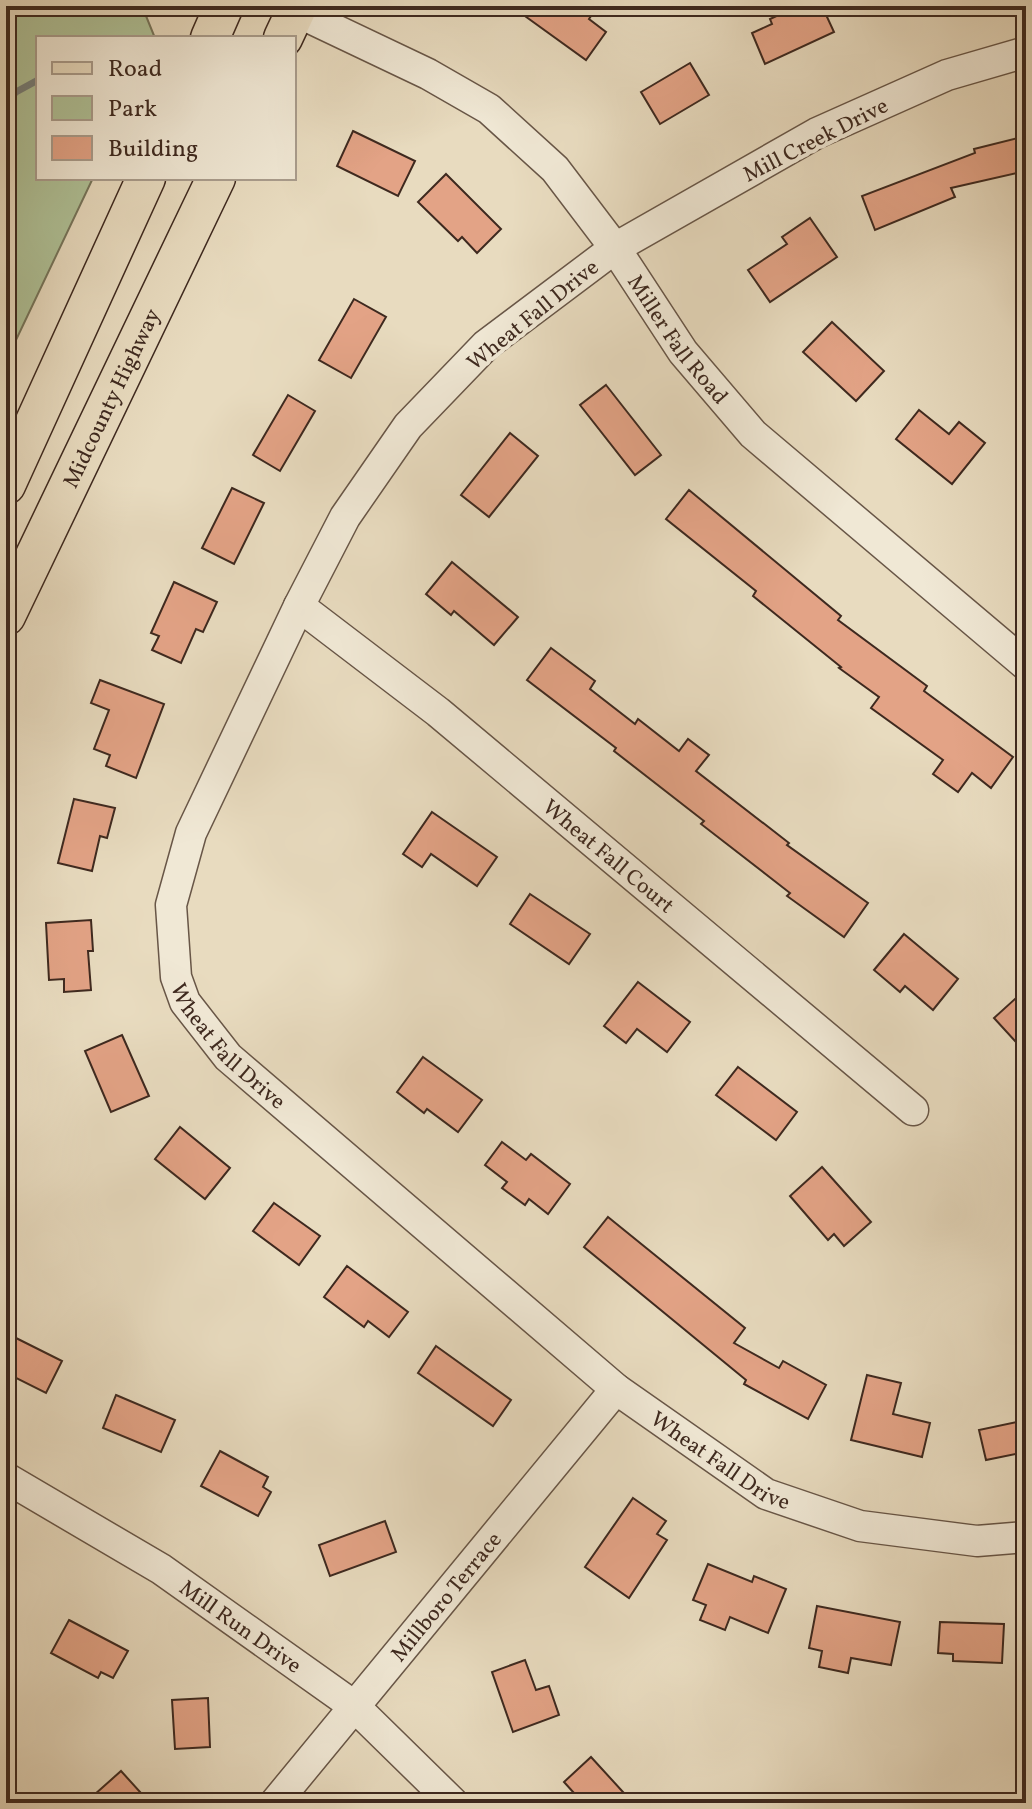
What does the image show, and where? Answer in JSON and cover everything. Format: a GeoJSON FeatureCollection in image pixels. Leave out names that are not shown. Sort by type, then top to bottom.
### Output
{"type":"FeatureCollection","features":[{"type":"Feature","properties":{"kind":"main road"},"geometry":{"type":"LineString","coordinates":[[211,36],[224,6]]}},
{"type":"Feature","properties":{"kind":"main road"},"geometry":{"type":"LineString","coordinates":[[6,485],[145,180]]}},
{"type":"Feature","properties":{"kind":"main road","name":"Midcounty Highway"},"geometry":{"type":"LineString","coordinates":[[6,616],[215,180]]}},
{"type":"Feature","properties":{"kind":"street","name":"Miller Fall Road"},"geometry":{"type":"LineString","coordinates":[[291,15],[428,74],[489,109],[555,169],[615,248],[683,352],[753,434],[1026,665]]}},
{"type":"Feature","properties":{"kind":"street","name":"Mill Creek Drive"},"geometry":{"type":"LineString","coordinates":[[615,248],[817,133],[947,75],[1026,52]]}},
{"type":"Feature","properties":{"kind":"street","name":"Wheat Fall Drive"},"geometry":{"type":"LineString","coordinates":[[615,248],[486,345],[408,426],[345,517],[191,833],[171,905],[176,977],[185,1002],[228,1057],[616,1389],[766,1494],[860,1526],[977,1541],[1026,1537]]}},
{"type":"Feature","properties":{"kind":"street","name":"Wheat Fall Court"},"geometry":{"type":"LineString","coordinates":[[299,606],[438,712],[913,1110]]}},
{"type":"Feature","properties":{"kind":"street","name":"Millboro Terrace"},"geometry":{"type":"LineString","coordinates":[[275,1803],[616,1389]]}},
{"type":"Feature","properties":{"kind":"street","name":"Mill Run Drive"},"geometry":{"type":"LineString","coordinates":[[6,1478],[161,1569],[354,1706],[453,1803]]}},
{"type":"Feature","properties":{"kind":"green space"},"geometry":{"type":"Polygon","coordinates":[[[12,6],[142,6],[154,36],[36,36],[36,180],[92,180],[6,361],[6,10],[12,6]]]}},
{"type":"Feature","properties":{"kind":"building"},"geometry":{"type":"Polygon","coordinates":[[[511,6],[598,6],[589,19],[606,32],[586,60],[511,6]]]}},
{"type":"Feature","properties":{"kind":"building"},"geometry":{"type":"Polygon","coordinates":[[[798,6],[822,6],[834,32],[765,64],[752,33],[772,24],[770,19],[798,6]]]}},
{"type":"Feature","properties":{"kind":"building"},"geometry":{"type":"Polygon","coordinates":[[[690,63],[709,95],[660,124],[641,92],[690,63]]]}},
{"type":"Feature","properties":{"kind":"building"},"geometry":{"type":"Polygon","coordinates":[[[353,131],[415,161],[398,196],[337,166],[353,131]]]}},
{"type":"Feature","properties":{"kind":"building"},"geometry":{"type":"Polygon","coordinates":[[[1026,136],[1026,171],[951,188],[955,197],[875,230],[862,196],[975,153],[974,149],[1026,136]]]}},
{"type":"Feature","properties":{"kind":"building"},"geometry":{"type":"Polygon","coordinates":[[[446,174],[501,229],[477,253],[462,237],[458,241],[418,202],[446,174]]]}},
{"type":"Feature","properties":{"kind":"building"},"geometry":{"type":"Polygon","coordinates":[[[810,218],[837,257],[770,302],[748,270],[787,244],[782,237],[810,218]]]}},
{"type":"Feature","properties":{"kind":"building"},"geometry":{"type":"Polygon","coordinates":[[[354,299],[386,317],[351,378],[319,360],[354,299]]]}},
{"type":"Feature","properties":{"kind":"building"},"geometry":{"type":"Polygon","coordinates":[[[832,322],[884,371],[856,401],[803,352],[832,322]]]}},
{"type":"Feature","properties":{"kind":"building"},"geometry":{"type":"Polygon","coordinates":[[[606,385],[661,455],[635,475],[580,405],[606,385]]]}},
{"type":"Feature","properties":{"kind":"building"},"geometry":{"type":"Polygon","coordinates":[[[288,395],[315,411],[280,471],[253,455],[288,395]]]}},
{"type":"Feature","properties":{"kind":"building"},"geometry":{"type":"Polygon","coordinates":[[[919,410],[949,434],[959,422],[985,443],[952,484],[896,439],[919,410]]]}},
{"type":"Feature","properties":{"kind":"building"},"geometry":{"type":"Polygon","coordinates":[[[510,433],[538,456],[489,517],[461,495],[510,433]]]}},
{"type":"Feature","properties":{"kind":"building"},"geometry":{"type":"Polygon","coordinates":[[[232,488],[264,503],[234,564],[202,548],[232,488]]]}},
{"type":"Feature","properties":{"kind":"building"},"geometry":{"type":"Polygon","coordinates":[[[689,490],[841,616],[838,620],[927,686],[924,691],[1013,757],[991,788],[972,773],[958,792],[933,774],[943,760],[871,708],[879,697],[839,668],[753,596],[756,591],[666,519],[689,490]]]}},
{"type":"Feature","properties":{"kind":"building"},"geometry":{"type":"Polygon","coordinates":[[[452,562],[518,617],[494,645],[454,611],[451,615],[426,594],[452,562]]]}},
{"type":"Feature","properties":{"kind":"building"},"geometry":{"type":"Polygon","coordinates":[[[174,582],[217,602],[203,632],[196,629],[181,663],[152,650],[159,636],[151,633],[174,582]]]}},
{"type":"Feature","properties":{"kind":"building"},"geometry":{"type":"Polygon","coordinates":[[[551,648],[595,681],[590,689],[635,724],[638,719],[679,751],[688,739],[709,755],[696,771],[789,843],[787,845],[868,903],[844,937],[787,896],[790,893],[701,824],[704,821],[527,680],[551,648]]]}},
{"type":"Feature","properties":{"kind":"building"},"geometry":{"type":"Polygon","coordinates":[[[100,680],[164,704],[136,778],[106,766],[110,755],[94,749],[109,710],[91,703],[100,680]]]}},
{"type":"Feature","properties":{"kind":"building"},"geometry":{"type":"Polygon","coordinates":[[[74,799],[115,808],[107,838],[100,836],[92,871],[58,863],[74,799]]]}},
{"type":"Feature","properties":{"kind":"building"},"geometry":{"type":"Polygon","coordinates":[[[432,812],[497,857],[477,886],[431,854],[422,867],[403,854],[432,812]]]}},
{"type":"Feature","properties":{"kind":"building"},"geometry":{"type":"Polygon","coordinates":[[[530,894],[590,934],[569,964],[510,924],[530,894]]]}},
{"type":"Feature","properties":{"kind":"building"},"geometry":{"type":"Polygon","coordinates":[[[91,920],[93,951],[88,951],[91,990],[64,992],[64,979],[49,980],[46,923],[91,920]]]}},
{"type":"Feature","properties":{"kind":"building"},"geometry":{"type":"Polygon","coordinates":[[[904,934],[958,979],[933,1010],[905,986],[900,992],[874,970],[904,934]]]}},
{"type":"Feature","properties":{"kind":"building"},"geometry":{"type":"Polygon","coordinates":[[[638,982],[690,1022],[667,1052],[637,1029],[626,1043],[604,1026],[638,982]]]}},
{"type":"Feature","properties":{"kind":"building"},"geometry":{"type":"Polygon","coordinates":[[[1026,989],[1026,1053],[994,1018],[1026,989]]]}},
{"type":"Feature","properties":{"kind":"building"},"geometry":{"type":"Polygon","coordinates":[[[122,1035],[149,1096],[111,1112],[85,1051],[122,1035]]]}},
{"type":"Feature","properties":{"kind":"building"},"geometry":{"type":"Polygon","coordinates":[[[423,1057],[482,1100],[458,1132],[427,1109],[424,1113],[397,1092],[423,1057]]]}},
{"type":"Feature","properties":{"kind":"building"},"geometry":{"type":"Polygon","coordinates":[[[738,1067],[797,1112],[776,1140],[716,1095],[738,1067]]]}},
{"type":"Feature","properties":{"kind":"building"},"geometry":{"type":"Polygon","coordinates":[[[180,1127],[230,1168],[205,1199],[155,1159],[180,1127]]]}},
{"type":"Feature","properties":{"kind":"building"},"geometry":{"type":"Polygon","coordinates":[[[502,1142],[526,1160],[531,1154],[570,1184],[548,1214],[529,1199],[525,1205],[502,1188],[507,1182],[485,1165],[502,1142]]]}},
{"type":"Feature","properties":{"kind":"building"},"geometry":{"type":"Polygon","coordinates":[[[822,1167],[871,1222],[844,1246],[834,1234],[828,1240],[790,1196],[822,1167]]]}},
{"type":"Feature","properties":{"kind":"building"},"geometry":{"type":"Polygon","coordinates":[[[274,1203],[320,1236],[299,1265],[253,1231],[274,1203]]]}},
{"type":"Feature","properties":{"kind":"building"},"geometry":{"type":"Polygon","coordinates":[[[608,1217],[745,1328],[734,1343],[779,1368],[783,1361],[826,1385],[808,1419],[744,1384],[746,1380],[584,1247],[608,1217]]]}},
{"type":"Feature","properties":{"kind":"building"},"geometry":{"type":"Polygon","coordinates":[[[347,1266],[408,1312],[389,1337],[368,1321],[364,1327],[324,1297],[347,1266]]]}},
{"type":"Feature","properties":{"kind":"building"},"geometry":{"type":"Polygon","coordinates":[[[6,1333],[62,1361],[46,1393],[6,1373],[6,1333]]]}},
{"type":"Feature","properties":{"kind":"building"},"geometry":{"type":"Polygon","coordinates":[[[436,1346],[511,1400],[493,1426],[418,1373],[436,1346]]]}},
{"type":"Feature","properties":{"kind":"building"},"geometry":{"type":"Polygon","coordinates":[[[867,1375],[901,1383],[893,1414],[930,1423],[922,1457],[851,1440],[867,1375]]]}},
{"type":"Feature","properties":{"kind":"building"},"geometry":{"type":"Polygon","coordinates":[[[116,1395],[175,1420],[161,1452],[103,1428],[116,1395]]]}},
{"type":"Feature","properties":{"kind":"building"},"geometry":{"type":"Polygon","coordinates":[[[1026,1420],[1026,1452],[986,1460],[979,1430],[1026,1420]]]}},
{"type":"Feature","properties":{"kind":"building"},"geometry":{"type":"Polygon","coordinates":[[[220,1451],[268,1477],[263,1487],[271,1492],[258,1516],[201,1486],[220,1451]]]}},
{"type":"Feature","properties":{"kind":"building"},"geometry":{"type":"Polygon","coordinates":[[[633,1498],[666,1521],[657,1534],[667,1540],[629,1598],[585,1567],[633,1498]]]}},
{"type":"Feature","properties":{"kind":"building"},"geometry":{"type":"Polygon","coordinates":[[[385,1521],[396,1552],[330,1576],[319,1545],[385,1521]]]}},
{"type":"Feature","properties":{"kind":"building"},"geometry":{"type":"Polygon","coordinates":[[[708,1564],[752,1582],[754,1576],[786,1589],[768,1633],[730,1617],[725,1630],[700,1620],[706,1605],[693,1600],[708,1564]]]}},
{"type":"Feature","properties":{"kind":"building"},"geometry":{"type":"Polygon","coordinates":[[[817,1606],[900,1622],[891,1665],[851,1658],[848,1673],[819,1667],[822,1651],[809,1648],[817,1606]]]}},
{"type":"Feature","properties":{"kind":"building"},"geometry":{"type":"Polygon","coordinates":[[[69,1620],[128,1651],[113,1678],[101,1672],[98,1678],[51,1653],[69,1620]]]}},
{"type":"Feature","properties":{"kind":"building"},"geometry":{"type":"Polygon","coordinates":[[[940,1622],[1004,1624],[1002,1663],[953,1661],[953,1654],[938,1653],[940,1622]]]}},
{"type":"Feature","properties":{"kind":"building"},"geometry":{"type":"Polygon","coordinates":[[[525,1660],[536,1690],[549,1686],[559,1715],[513,1732],[492,1672],[525,1660]]]}},
{"type":"Feature","properties":{"kind":"building"},"geometry":{"type":"Polygon","coordinates":[[[208,1698],[210,1747],[175,1749],[172,1700],[208,1698]]]}},
{"type":"Feature","properties":{"kind":"building"},"geometry":{"type":"Polygon","coordinates":[[[591,1757],[623,1792],[612,1803],[583,1803],[564,1782],[591,1757]]]}},
{"type":"Feature","properties":{"kind":"building"},"geometry":{"type":"Polygon","coordinates":[[[121,1771],[150,1803],[85,1803],[121,1771]]]}},
{"type":"Feature","properties":{"kind":"waterway"},"geometry":{"type":"LineString","coordinates":[[6,103],[16,92],[36,81]]}}]}
